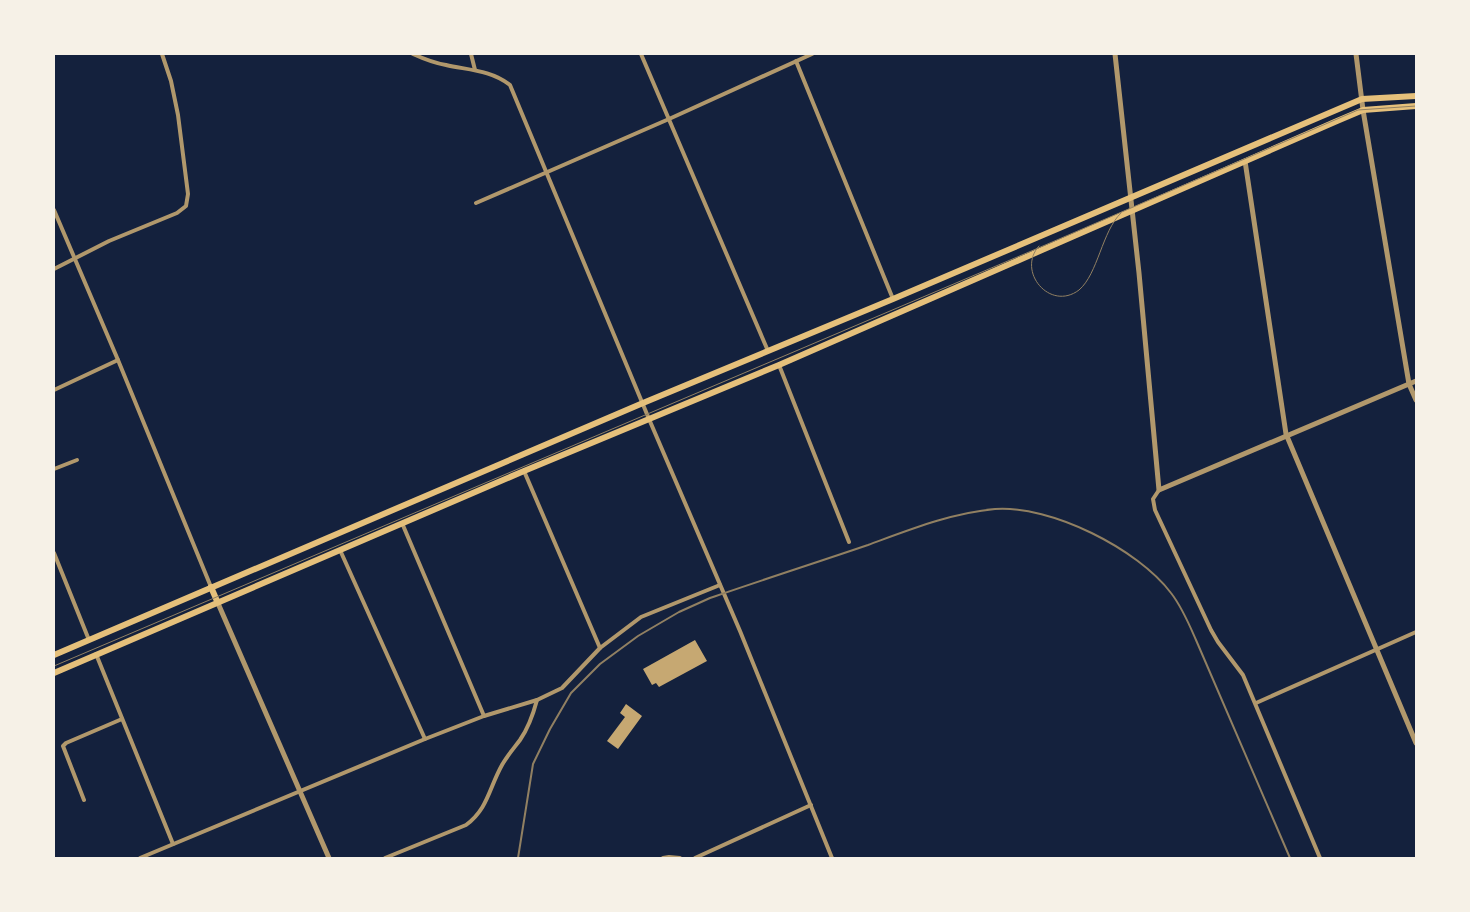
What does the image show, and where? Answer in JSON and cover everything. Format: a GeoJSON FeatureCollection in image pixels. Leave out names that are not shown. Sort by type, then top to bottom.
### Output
{"type":"FeatureCollection","features":[{"type":"Feature","properties":{"kind":"main road"},"geometry":{"type":"LineString","coordinates":[[54,655],[642,403],[893,299],[1362,99],[1416,96]]}},
{"type":"Feature","properties":{"kind":"main road"},"geometry":{"type":"LineString","coordinates":[[54,673],[524,471],[779,365],[1363,110],[1416,106]]}},
{"type":"Feature","properties":{"kind":"main road"},"geometry":{"type":"LineString","coordinates":[[211,587],[217,602]]}},
{"type":"Feature","properties":{"kind":"street"},"geometry":{"type":"LineString","coordinates":[[54,269],[109,241],[177,213],[186,206],[188,194],[178,115],[171,81],[162,54]]}},
{"type":"Feature","properties":{"kind":"street"},"geometry":{"type":"LineString","coordinates":[[413,54],[447,66],[474,70],[504,80],[510,85],[720,585],[832,858]]}},
{"type":"Feature","properties":{"kind":"street"},"geometry":{"type":"LineString","coordinates":[[471,54],[474,70]]}},
{"type":"Feature","properties":{"kind":"street"},"geometry":{"type":"LineString","coordinates":[[641,54],[768,351]]}},
{"type":"Feature","properties":{"kind":"street"},"geometry":{"type":"LineString","coordinates":[[476,203],[812,54]]}},
{"type":"Feature","properties":{"kind":"street"},"geometry":{"type":"LineString","coordinates":[[1115,54],[1131,196],[1159,490]]}},
{"type":"Feature","properties":{"kind":"street"},"geometry":{"type":"LineString","coordinates":[[1356,54],[1363,110],[1409,384],[1416,400]]}},
{"type":"Feature","properties":{"kind":"street"},"geometry":{"type":"LineString","coordinates":[[796,61],[893,299]]}},
{"type":"Feature","properties":{"kind":"street"},"geometry":{"type":"LineString","coordinates":[[1245,160],[1286,434],[1416,743]]}},
{"type":"Feature","properties":{"kind":"street"},"geometry":{"type":"LineString","coordinates":[[54,210],[211,587]]}},
{"type":"Feature","properties":{"kind":"street"},"geometry":{"type":"LineString","coordinates":[[54,390],[118,360]]}},
{"type":"Feature","properties":{"kind":"street"},"geometry":{"type":"LineString","coordinates":[[779,365],[849,542]]}},
{"type":"Feature","properties":{"kind":"street"},"geometry":{"type":"LineString","coordinates":[[1320,858],[1256,703],[1240,670],[1211,630],[1155,510],[1153,499],[1159,490],[1286,434],[1416,381]]}},
{"type":"Feature","properties":{"kind":"street"},"geometry":{"type":"LineString","coordinates":[[54,470],[77,460]]}},
{"type":"Feature","properties":{"kind":"street"},"geometry":{"type":"LineString","coordinates":[[524,471],[600,648]]}},
{"type":"Feature","properties":{"kind":"street"},"geometry":{"type":"LineString","coordinates":[[402,523],[484,716]]}},
{"type":"Feature","properties":{"kind":"street"},"geometry":{"type":"LineString","coordinates":[[340,550],[425,738]]}},
{"type":"Feature","properties":{"kind":"street"},"geometry":{"type":"LineString","coordinates":[[54,553],[90,640]]}},
{"type":"Feature","properties":{"kind":"street"},"geometry":{"type":"LineString","coordinates":[[140,858],[425,738],[484,716],[537,700],[562,688],[600,648],[641,617],[720,585]]}},
{"type":"Feature","properties":{"kind":"street"},"geometry":{"type":"LineString","coordinates":[[217,602],[329,858]]}},
{"type":"Feature","properties":{"kind":"street"},"geometry":{"type":"LineString","coordinates":[[1256,703],[1416,632]]}},
{"type":"Feature","properties":{"kind":"street"},"geometry":{"type":"LineString","coordinates":[[96,654],[173,844]]}},
{"type":"Feature","properties":{"kind":"street"},"geometry":{"type":"LineString","coordinates":[[385,858],[466,825],[482,811],[502,764],[532,721],[537,700]]}},
{"type":"Feature","properties":{"kind":"street"},"geometry":{"type":"LineString","coordinates":[[84,800],[63,746],[122,719]]}},
{"type":"Feature","properties":{"kind":"street"},"geometry":{"type":"LineString","coordinates":[[694,858],[810,805]]}},
{"type":"Feature","properties":{"kind":"street"},"geometry":{"type":"LineString","coordinates":[[663,858],[680,858]]}},
{"type":"Feature","properties":{"kind":"building"},"geometry":{"type":"Polygon","coordinates":[[[695,640],[707,661],[659,687],[656,683],[652,685],[643,669],[695,640]]]}},
{"type":"Feature","properties":{"kind":"building"},"geometry":{"type":"Polygon","coordinates":[[[626,704],[642,716],[618,749],[607,741],[625,717],[620,713],[626,704]]]}},
{"type":"Feature","properties":{"kind":"tram line"},"geometry":{"type":"LineString","coordinates":[[54,666],[1029,252],[1358,110],[1416,106]]}},
{"type":"Feature","properties":{"kind":"tram line"},"geometry":{"type":"LineString","coordinates":[[1039,246],[1033,256],[1031,267],[1034,277],[1040,286],[1048,292],[1057,296],[1068,295],[1079,290],[1091,274],[1109,230],[1121,213]]}},
{"type":"Feature","properties":{"kind":"railway"},"geometry":{"type":"LineString","coordinates":[[518,858],[533,764],[550,729],[571,693],[600,664],[638,636],[679,612],[710,598],[930,523],[962,514],[995,509],[1041,514],[1067,522],[1092,533],[1116,546],[1137,561],[1171,593],[1191,628],[1290,858]]}}]}
